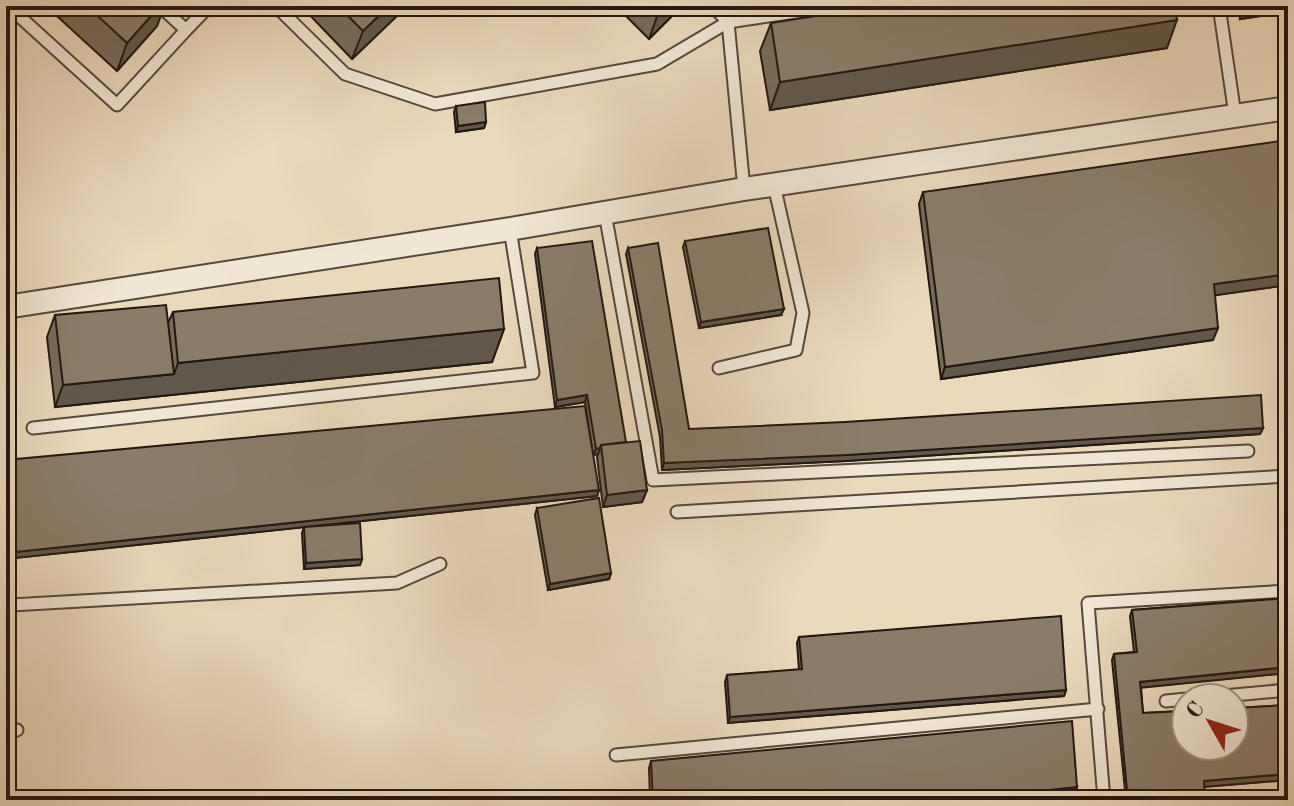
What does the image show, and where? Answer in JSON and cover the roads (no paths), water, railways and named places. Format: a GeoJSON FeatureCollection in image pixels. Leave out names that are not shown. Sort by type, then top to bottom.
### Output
{"type":"FeatureCollection","features":[{"type":"Feature","properties":{"kind":"street"},"geometry":{"type":"LineString","coordinates":[[6,307],[510,229],[744,189],[1288,108]]}},
{"type":"Feature","properties":{"kind":"lane"},"geometry":{"type":"LineString","coordinates":[[8,6],[117,105],[209,6]]}},
{"type":"Feature","properties":{"kind":"lane"},"geometry":{"type":"LineString","coordinates":[[160,6],[186,30]]}},
{"type":"Feature","properties":{"kind":"lane"},"geometry":{"type":"LineString","coordinates":[[276,6],[345,74],[435,104],[657,64],[728,22],[836,6]]}},
{"type":"Feature","properties":{"kind":"lane"},"geometry":{"type":"LineString","coordinates":[[713,6],[728,22],[744,189]]}},
{"type":"Feature","properties":{"kind":"lane"},"geometry":{"type":"LineString","coordinates":[[1219,6],[1235,115]]}},
{"type":"Feature","properties":{"kind":"lane"},"geometry":{"type":"LineString","coordinates":[[719,368],[796,350],[803,313],[774,185]]}},
{"type":"Feature","properties":{"kind":"lane"},"geometry":{"type":"LineString","coordinates":[[605,213],[653,480],[1248,451]]}},
{"type":"Feature","properties":{"kind":"lane"},"geometry":{"type":"LineString","coordinates":[[33,428],[533,373],[510,229]]}},
{"type":"Feature","properties":{"kind":"lane"},"geometry":{"type":"LineString","coordinates":[[677,512],[1288,476]]}},
{"type":"Feature","properties":{"kind":"lane"},"geometry":{"type":"LineString","coordinates":[[6,601],[11,605],[397,583],[440,564]]}},
{"type":"Feature","properties":{"kind":"lane"},"geometry":{"type":"LineString","coordinates":[[1104,800],[1088,603],[1288,591]]}},
{"type":"Feature","properties":{"kind":"lane"},"geometry":{"type":"LineString","coordinates":[[1250,693],[1288,690]]}},
{"type":"Feature","properties":{"kind":"lane"},"geometry":{"type":"LineString","coordinates":[[1166,701],[1170,701]]}},
{"type":"Feature","properties":{"kind":"lane"},"geometry":{"type":"LineString","coordinates":[[616,755],[1098,709]]}},
{"type":"Feature","properties":{"kind":"lane"},"geometry":{"type":"LineString","coordinates":[[1263,800],[1288,797]]}}]}
